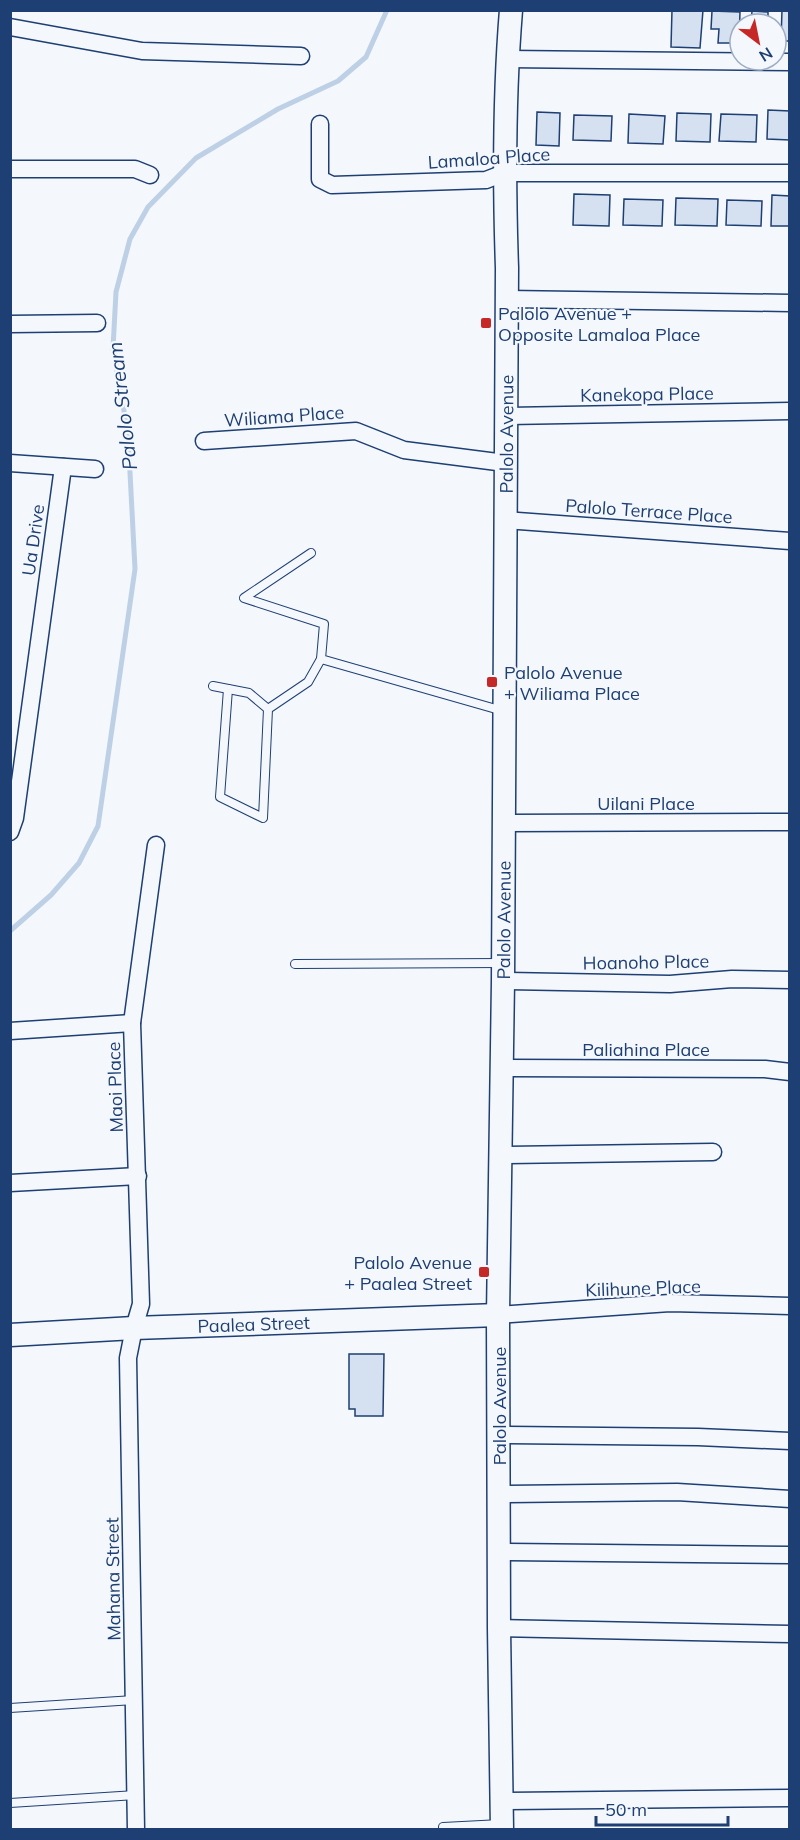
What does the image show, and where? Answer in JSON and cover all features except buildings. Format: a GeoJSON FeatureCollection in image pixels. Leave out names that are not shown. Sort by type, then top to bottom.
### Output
{"type":"FeatureCollection","features":[{"type":"Feature","properties":{"kind":"street","name":"Palolo Avenue"},"geometry":{"type":"LineString","coordinates":[[502,1827],[498,1315],[503,972],[507,299],[504,173],[507,59],[511,10]]}},
{"type":"Feature","properties":{"kind":"street"},"geometry":{"type":"LineString","coordinates":[[10,27],[142,51],[302,56]]}},
{"type":"Feature","properties":{"kind":"street"},"geometry":{"type":"LineString","coordinates":[[507,59],[789,62]]}},
{"type":"Feature","properties":{"kind":"street","name":"Lamaloa Place"},"geometry":{"type":"LineString","coordinates":[[320,124],[320,179],[332,185],[486,180],[504,173],[789,173]]}},
{"type":"Feature","properties":{"kind":"street"},"geometry":{"type":"LineString","coordinates":[[10,170],[135,169],[150,175]]}},
{"type":"Feature","properties":{"kind":"street"},"geometry":{"type":"LineString","coordinates":[[507,299],[789,303]]}},
{"type":"Feature","properties":{"kind":"street"},"geometry":{"type":"LineString","coordinates":[[10,324],[97,323]]}},
{"type":"Feature","properties":{"kind":"street","name":"Kanekopa Place"},"geometry":{"type":"LineString","coordinates":[[506,416],[789,411]]}},
{"type":"Feature","properties":{"kind":"street","name":"Wiliama Place"},"geometry":{"type":"LineString","coordinates":[[204,441],[356,431],[404,450],[506,463]]}},
{"type":"Feature","properties":{"kind":"street"},"geometry":{"type":"LineString","coordinates":[[10,463],[95,469]]}},
{"type":"Feature","properties":{"kind":"street","name":"Ua Drive"},"geometry":{"type":"LineString","coordinates":[[10,832],[15,818],[63,467]]}},
{"type":"Feature","properties":{"kind":"street","name":"Palolo Terrace Place"},"geometry":{"type":"LineString","coordinates":[[505,520],[789,541]]}},
{"type":"Feature","properties":{"kind":"street","name":"Uilani Place"},"geometry":{"type":"LineString","coordinates":[[503,823],[789,822]]}},
{"type":"Feature","properties":{"kind":"street","name":"Maoi Place"},"geometry":{"type":"LineString","coordinates":[[134,1328],[141,1304],[132,1023],[156,845]]}},
{"type":"Feature","properties":{"kind":"street","name":"Hoanoho Place"},"geometry":{"type":"LineString","coordinates":[[503,972],[670,984],[732,979],[789,980]]}},
{"type":"Feature","properties":{"kind":"street"},"geometry":{"type":"LineString","coordinates":[[10,1031],[132,1023]]}},
{"type":"Feature","properties":{"kind":"street","name":"Paliahina Place"},"geometry":{"type":"LineString","coordinates":[[502,1068],[765,1069],[789,1072]]}},
{"type":"Feature","properties":{"kind":"street"},"geometry":{"type":"LineString","coordinates":[[501,1155],[712,1152]]}},
{"type":"Feature","properties":{"kind":"street"},"geometry":{"type":"LineString","coordinates":[[10,1183],[138,1176]]}},
{"type":"Feature","properties":{"kind":"street","name":"Kilihune Place"},"geometry":{"type":"LineString","coordinates":[[498,1315],[670,1303],[789,1306]]}},
{"type":"Feature","properties":{"kind":"street","name":"Paalea Street"},"geometry":{"type":"LineString","coordinates":[[10,1335],[134,1328],[498,1315]]}},
{"type":"Feature","properties":{"kind":"street","name":"Mahana Street"},"geometry":{"type":"LineString","coordinates":[[134,1328],[128,1358],[136,1830]]}},
{"type":"Feature","properties":{"kind":"street"},"geometry":{"type":"LineString","coordinates":[[499,1435],[698,1437],[789,1441]]}},
{"type":"Feature","properties":{"kind":"street"},"geometry":{"type":"LineString","coordinates":[[500,1494],[677,1492],[789,1499]]}},
{"type":"Feature","properties":{"kind":"street"},"geometry":{"type":"LineString","coordinates":[[499,1552],[789,1555]]}},
{"type":"Feature","properties":{"kind":"street"},"geometry":{"type":"LineString","coordinates":[[499,1628],[789,1634]]}},
{"type":"Feature","properties":{"kind":"street"},"geometry":{"type":"LineString","coordinates":[[500,1801],[789,1798]]}},
{"type":"Feature","properties":{"kind":"lane"},"geometry":{"type":"LineString","coordinates":[[268,709],[308,682],[321,659],[324,624],[244,598],[311,553]]}},
{"type":"Feature","properties":{"kind":"lane"},"geometry":{"type":"LineString","coordinates":[[321,659],[504,711]]}},
{"type":"Feature","properties":{"kind":"lane"},"geometry":{"type":"LineString","coordinates":[[213,686],[249,693],[268,709]]}},
{"type":"Feature","properties":{"kind":"lane"},"geometry":{"type":"LineString","coordinates":[[228,689],[220,797],[264,818],[268,709]]}},
{"type":"Feature","properties":{"kind":"lane"},"geometry":{"type":"LineString","coordinates":[[295,964],[503,972]]}},
{"type":"Feature","properties":{"kind":"lane"},"geometry":{"type":"LineString","coordinates":[[10,1708],[134,1700]]}},
{"type":"Feature","properties":{"kind":"lane"},"geometry":{"type":"LineString","coordinates":[[10,1803],[136,1795]]}},
{"type":"Feature","properties":{"kind":"lane"},"geometry":{"type":"LineString","coordinates":[[443,1830],[443,1827],[502,1827]]}},
{"type":"Feature","properties":{"kind":"waterway","name":"Palolo Stream"},"geometry":{"type":"LineString","coordinates":[[10,931],[51,895],[79,863],[98,826],[135,569],[128,434],[113,348],[116,292],[130,239],[148,207],[196,158],[278,109],[338,81],[366,57],[387,10]]}},
{"type":"Feature","properties":{"kind":"place","name":"Palolo Avenue + Opposite Lamaloa Place"},"geometry":{"type":"Point","coordinates":[486,323]}},
{"type":"Feature","properties":{"kind":"place","name":"Palolo Avenue + Wiliama Place"},"geometry":{"type":"Point","coordinates":[492,682]}},
{"type":"Feature","properties":{"kind":"place","name":"Palolo Avenue + Paalea Street"},"geometry":{"type":"Point","coordinates":[484,1272]}}]}
